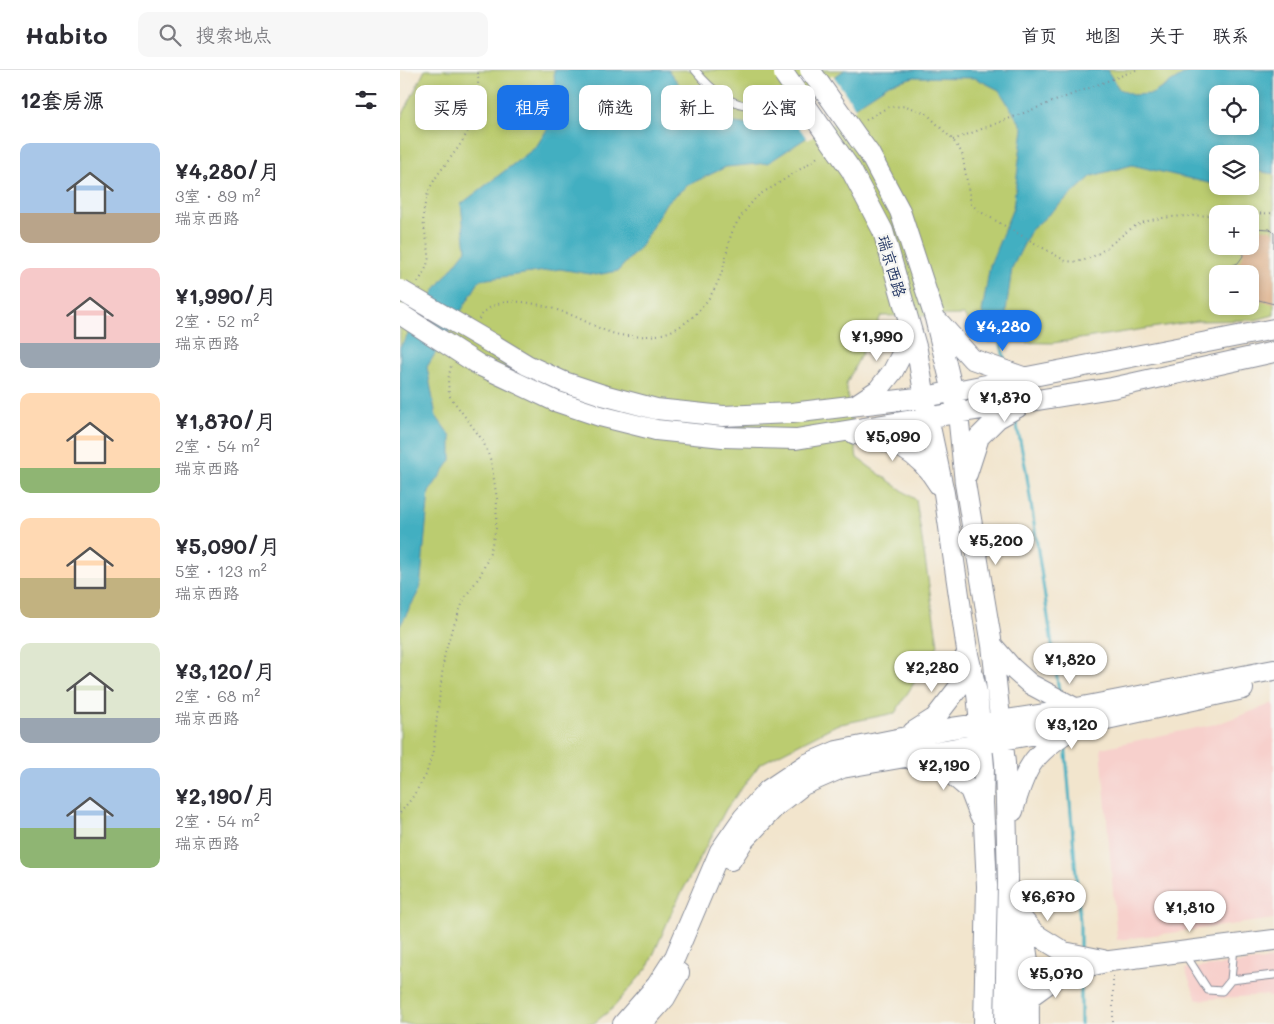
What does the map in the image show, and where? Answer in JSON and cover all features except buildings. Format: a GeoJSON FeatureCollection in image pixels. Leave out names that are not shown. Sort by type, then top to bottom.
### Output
{"type":"FeatureCollection","features":[{"type":"Feature","properties":{"kind":"main road"},"geometry":{"type":"LineString","coordinates":[[1016,912],[1018,1024]]}},
{"type":"Feature","properties":{"kind":"street","name":"瑞京西路"},"geometry":{"type":"LineString","coordinates":[[810,70],[860,130],[869,153],[900,211],[935,318],[958,413],[965,483],[992,645],[1002,730],[1008,832],[1005,1024]]}},
{"type":"Feature","properties":{"kind":"street","name":"瑞京西路"},"geometry":{"type":"LineString","coordinates":[[782,72],[832,150],[851,170],[883,230],[917,350],[944,493],[967,650],[977,693],[984,767],[986,886],[984,1024]]}},
{"type":"Feature","properties":{"kind":"street"},"geometry":{"type":"LineString","coordinates":[[409,287],[494,345],[527,365],[564,382],[656,409],[723,416],[853,406],[927,407],[958,413],[1112,388],[1274,352]]}},
{"type":"Feature","properties":{"kind":"street"},"geometry":{"type":"LineString","coordinates":[[400,314],[479,364],[555,401],[600,416],[656,430],[723,437],[796,439],[843,432],[927,407],[953,392],[1274,329]]}},
{"type":"Feature","properties":{"kind":"street"},"geometry":{"type":"LineString","coordinates":[[935,318],[972,359],[1023,377]]}},
{"type":"Feature","properties":{"kind":"street"},"geometry":{"type":"LineString","coordinates":[[853,406],[878,390],[893,371],[905,348],[909,323]]}},
{"type":"Feature","properties":{"kind":"street"},"geometry":{"type":"LineString","coordinates":[[1107,362],[1100,369],[1099,378],[1105,386],[1112,388]]}},
{"type":"Feature","properties":{"kind":"street"},"geometry":{"type":"LineString","coordinates":[[965,483],[979,438],[998,418],[1027,402]]}},
{"type":"Feature","properties":{"kind":"street"},"geometry":{"type":"LineString","coordinates":[[792,412],[802,415],[807,422],[805,432],[796,439]]}},
{"type":"Feature","properties":{"kind":"street"},"geometry":{"type":"LineString","coordinates":[[843,432],[876,438],[906,448],[930,469],[944,493]]}},
{"type":"Feature","properties":{"kind":"street"},"geometry":{"type":"LineString","coordinates":[[992,645],[1012,668],[1030,684],[1049,694],[1080,716]]}},
{"type":"Feature","properties":{"kind":"street"},"geometry":{"type":"LineString","coordinates":[[904,748],[935,718],[959,687],[967,650]]}},
{"type":"Feature","properties":{"kind":"street"},"geometry":{"type":"LineString","coordinates":[[642,1024],[665,998],[686,960],[723,872],[744,840],[776,806],[803,785],[842,768],[904,748],[1002,730],[1048,730],[1080,716],[1274,670]]}},
{"type":"Feature","properties":{"kind":"street"},"geometry":{"type":"LineString","coordinates":[[1008,832],[1023,779],[1048,730],[1080,716],[1274,682]]}},
{"type":"Feature","properties":{"kind":"street"},"geometry":{"type":"LineString","coordinates":[[623,1024],[657,985],[675,957],[720,851],[743,818],[768,790],[807,764],[837,751],[904,748],[943,767],[970,790],[984,824]]}},
{"type":"Feature","properties":{"kind":"street"},"geometry":{"type":"LineString","coordinates":[[1008,882],[1026,944],[1029,977],[1029,1024]]}},
{"type":"Feature","properties":{"kind":"street"},"geometry":{"type":"LineString","coordinates":[[1016,912],[1035,934],[1064,952],[1110,965]]}},
{"type":"Feature","properties":{"kind":"street"},"geometry":{"type":"LineString","coordinates":[[1028,998],[1064,972],[1183,952],[1274,940]]}},
{"type":"Feature","properties":{"kind":"lane"},"geometry":{"type":"LineString","coordinates":[[695,70],[707,85],[722,96],[736,103],[757,107],[765,105],[816,70]]}},
{"type":"Feature","properties":{"kind":"lane"},"geometry":{"type":"LineString","coordinates":[[1183,952],[1208,990],[1222,991],[1231,980],[1234,945]]}},
{"type":"Feature","properties":{"kind":"lane"},"geometry":{"type":"LineString","coordinates":[[1231,980],[1274,975]]}},
{"type":"Feature","properties":{"kind":"path"},"geometry":{"type":"LineString","coordinates":[[409,287],[426,266],[429,254],[424,231],[424,210],[429,188],[463,140],[473,118],[479,92],[478,70]]}},
{"type":"Feature","properties":{"kind":"path"},"geometry":{"type":"LineString","coordinates":[[953,140],[1136,70]]}},
{"type":"Feature","properties":{"kind":"path"},"geometry":{"type":"LineString","coordinates":[[860,130],[888,107],[906,106],[926,113],[953,140],[962,153],[971,204],[1070,262],[1083,260],[1100,252],[1139,224],[1167,218],[1209,216]]}},
{"type":"Feature","properties":{"kind":"path"},"geometry":{"type":"LineString","coordinates":[[478,320],[482,312],[493,305],[509,302],[538,305],[560,311],[616,334],[659,335],[681,325],[703,307],[714,291],[735,227],[756,198],[832,150]]}},
{"type":"Feature","properties":{"kind":"path"},"geometry":{"type":"LineString","coordinates":[[1259,214],[1274,213]]}},
{"type":"Feature","properties":{"kind":"path"},"geometry":{"type":"LineString","coordinates":[[400,813],[426,775],[433,751],[444,658],[450,635],[465,597],[489,556],[496,528],[498,499],[491,461],[483,441],[449,395],[448,380],[451,364]]}},
{"type":"Feature","properties":{"kind":"path"},"geometry":{"type":"LineString","coordinates":[[1110,965],[1113,1024]]}},
{"type":"Feature","properties":{"kind":"shaded area"},"geometry":{"type":"Polygon","coordinates":[[[1274,703],[1274,919],[1117,940],[1101,748],[1220,723],[1274,703]]]}},
{"type":"Feature","properties":{"kind":"shaded area"},"geometry":{"type":"Polygon","coordinates":[[[1274,959],[1274,999],[1266,995],[1197,1000],[1185,969],[1274,959]]]}},
{"type":"Feature","properties":{"kind":"green space"},"geometry":{"type":"Polygon","coordinates":[[[425,70],[1274,70],[1274,315],[1255,320],[1197,321],[1053,343],[983,342],[964,315],[881,316],[846,384],[857,458],[916,500],[938,645],[895,713],[836,725],[760,764],[726,809],[674,907],[648,967],[613,1008],[593,1024],[400,1024],[400,120],[415,90],[415,130],[487,130],[487,85],[418,85],[425,70]]]}},
{"type":"Feature","properties":{"kind":"water"},"geometry":{"type":"Polygon","coordinates":[[[554,70],[668,70],[680,85],[661,85],[661,130],[733,130],[733,123],[743,124],[743,130],[815,130],[815,88],[845,70],[1107,70],[1119,89],[1132,95],[1152,94],[1191,70],[1274,70],[1274,174],[1259,172],[1259,145],[1209,145],[1209,183],[1132,165],[1092,176],[1031,230],[1012,268],[1006,311],[1012,342],[988,341],[982,312],[990,265],[1013,208],[1023,128],[999,90],[975,78],[914,77],[889,84],[768,163],[726,167],[688,185],[666,203],[641,246],[618,271],[596,275],[560,269],[480,280],[427,367],[436,416],[451,437],[451,460],[429,492],[420,589],[400,626],[400,347],[437,287],[466,250],[461,204],[536,147],[547,130],[569,130],[569,85],[555,85],[554,70]]]}},
{"type":"Feature","properties":{"kind":"pier"},"geometry":{"type":"Polygon","coordinates":[[[833,75],[856,109],[808,140],[801,130],[815,130],[815,86],[833,75]]]}},
{"type":"Feature","properties":{"kind":"waterway"},"geometry":{"type":"LineString","coordinates":[[1000,338],[1005,363]]}},
{"type":"Feature","properties":{"kind":"waterway"},"geometry":{"type":"LineString","coordinates":[[1015,416],[1026,470],[1059,691]]}},
{"type":"Feature","properties":{"kind":"waterway"},"geometry":{"type":"LineString","coordinates":[[1065,742],[1080,922],[1080,948]]}},
{"type":"Feature","properties":{"kind":"waterway"},"geometry":{"type":"LineString","coordinates":[[1081,974],[1081,1024]]}}]}
